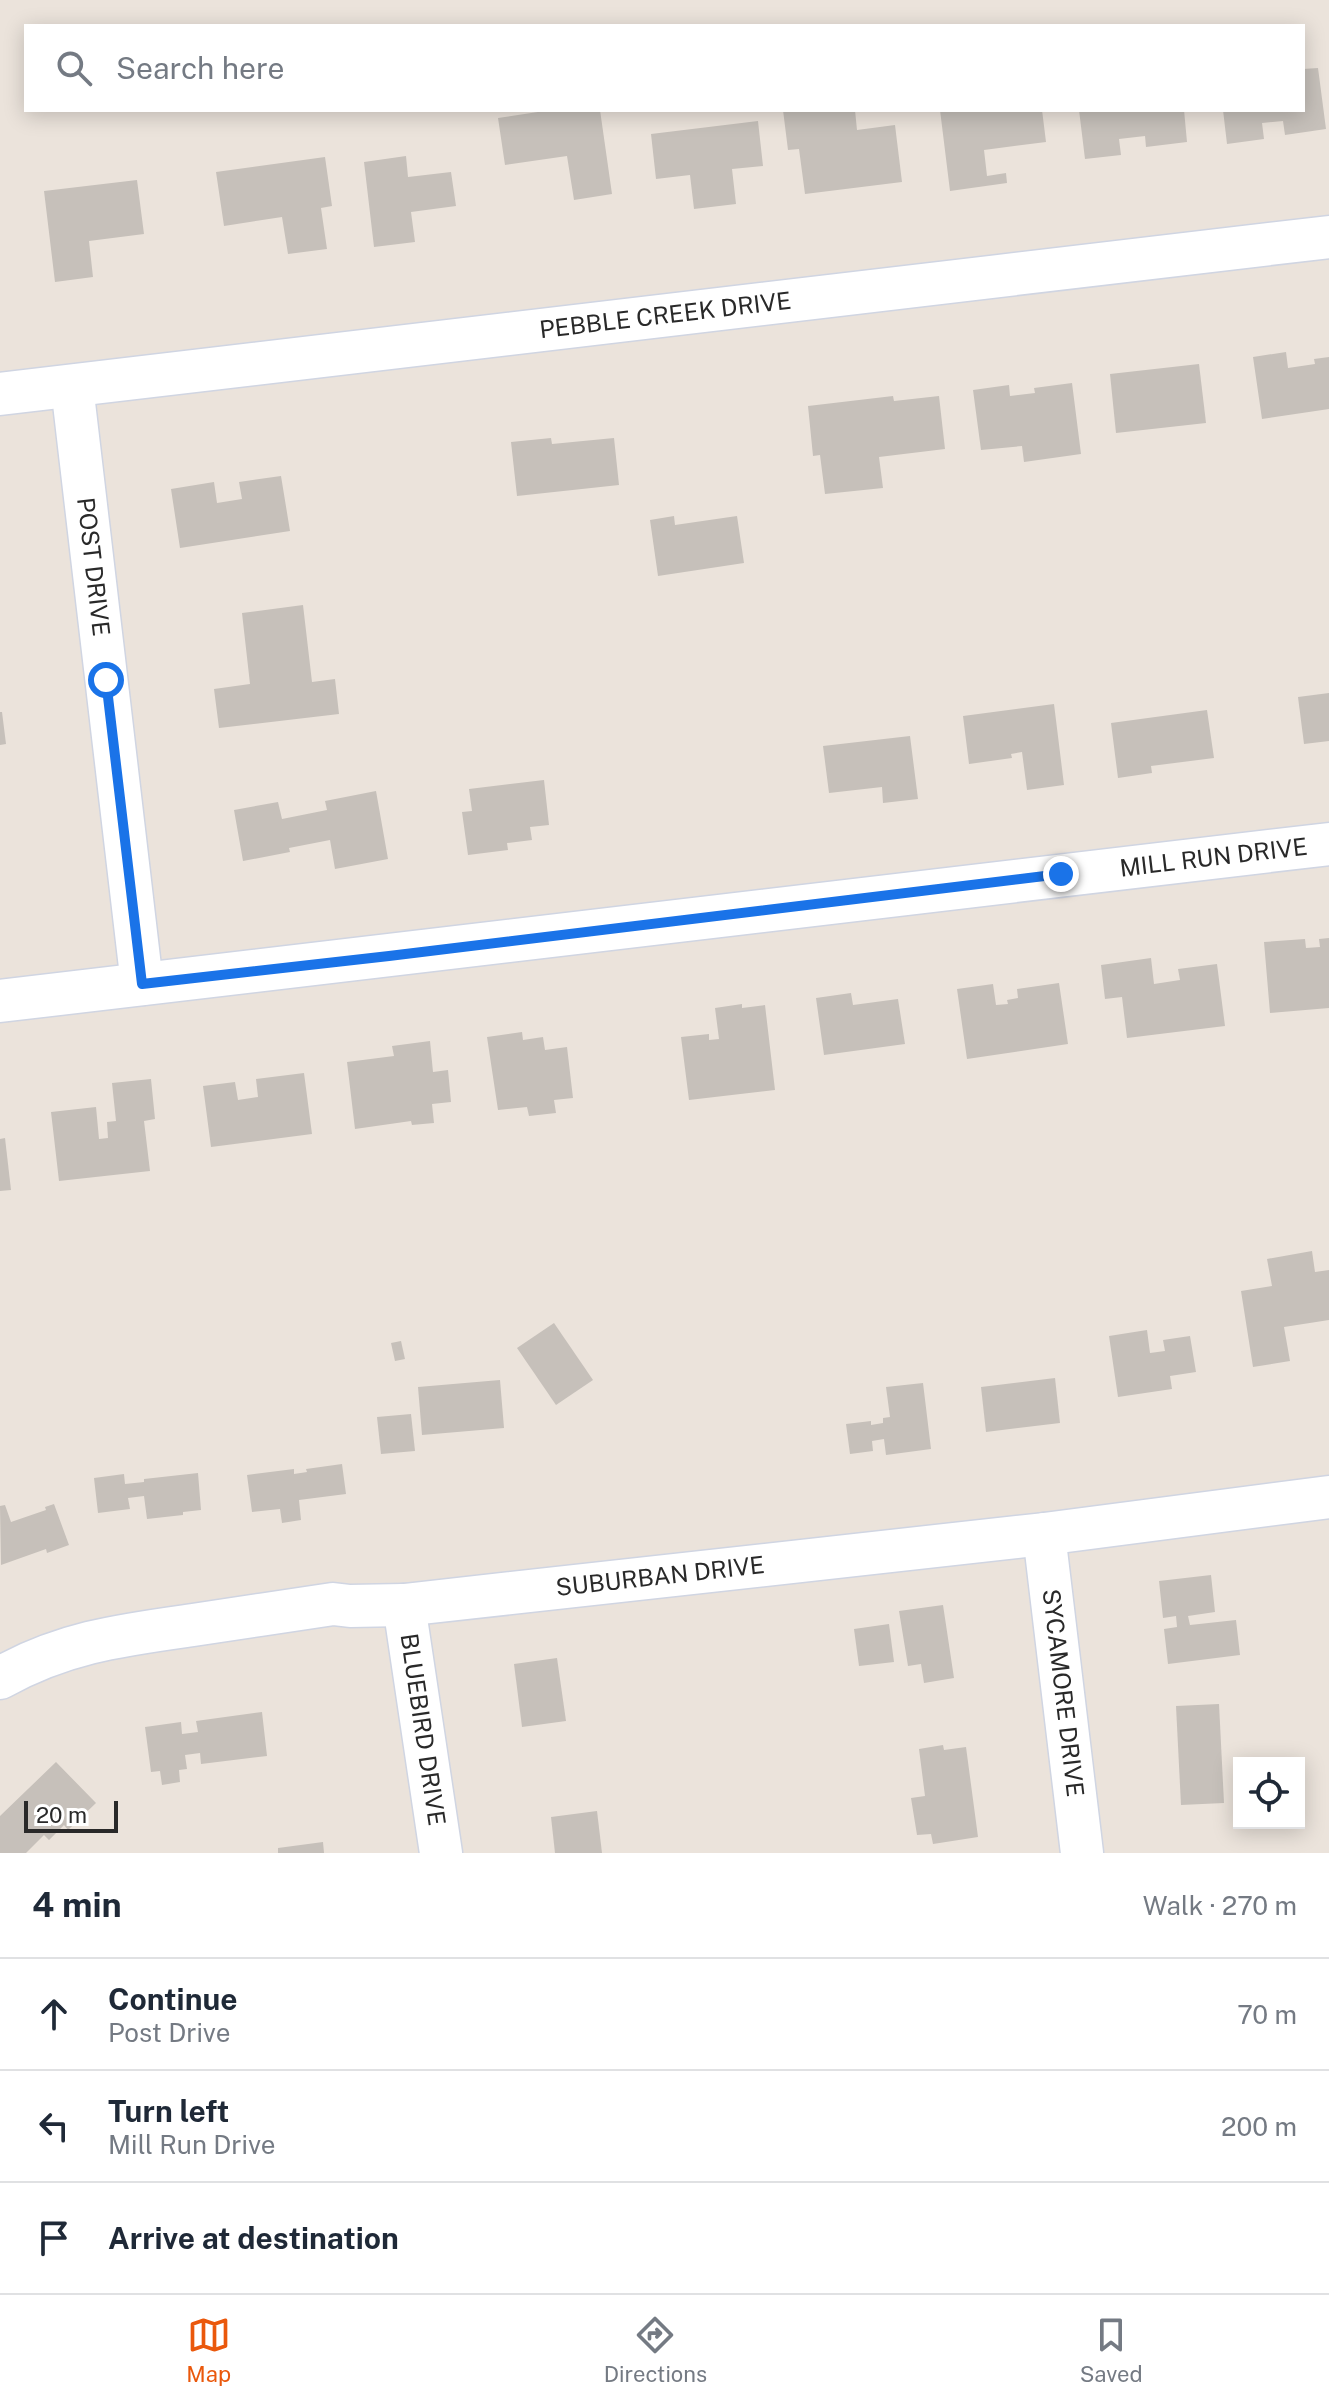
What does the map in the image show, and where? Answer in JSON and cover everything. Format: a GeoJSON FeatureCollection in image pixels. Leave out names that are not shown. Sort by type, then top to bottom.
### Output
{"type":"FeatureCollection","features":[{"type":"Feature","properties":{"kind":"street","name":"PEBBLE CREEK DRIVE"},"geometry":{"type":"LineString","coordinates":[[0,394],[1329,237]]}},
{"type":"Feature","properties":{"kind":"street","name":"POST DRIVE"},"geometry":{"type":"LineString","coordinates":[[72,386],[142,984]]}},
{"type":"Feature","properties":{"kind":"street","name":"MILL RUN DRIVE"},"geometry":{"type":"LineString","coordinates":[[0,1001],[1329,844]]}},
{"type":"Feature","properties":{"kind":"street","name":"SUBURBAN DRIVE"},"geometry":{"type":"LineString","coordinates":[[0,1678],[68,1647],[110,1637],[333,1604],[404,1605],[1044,1534],[1329,1497]]}},
{"type":"Feature","properties":{"kind":"street","name":"SYCAMORE DRIVE"},"geometry":{"type":"LineString","coordinates":[[1044,1534],[1082,1853]]}},
{"type":"Feature","properties":{"kind":"street","name":"BLUEBIRD DRIVE"},"geometry":{"type":"LineString","coordinates":[[404,1605],[441,1853]]}},
{"type":"Feature","properties":{"kind":"building"},"geometry":{"type":"Polygon","coordinates":[[[1318,68],[1326,129],[1285,135],[1283,121],[1262,123],[1264,139],[1227,144],[1223,112],[1305,112],[1305,69],[1318,68]]]}},
{"type":"Feature","properties":{"kind":"building"},"geometry":{"type":"Polygon","coordinates":[[[538,112],[600,112],[612,194],[574,200],[567,156],[505,165],[498,118],[538,112]]]}},
{"type":"Feature","properties":{"kind":"building"},"geometry":{"type":"Polygon","coordinates":[[[783,112],[855,112],[857,130],[895,125],[902,182],[805,194],[799,149],[788,150],[783,112]]]}},
{"type":"Feature","properties":{"kind":"building"},"geometry":{"type":"Polygon","coordinates":[[[940,112],[1042,112],[1046,142],[984,150],[987,176],[1006,173],[1007,183],[950,191],[940,112]]]}},
{"type":"Feature","properties":{"kind":"building"},"geometry":{"type":"Polygon","coordinates":[[[1079,112],[1184,112],[1187,142],[1146,147],[1145,136],[1119,139],[1121,155],[1085,159],[1079,112]]]}},
{"type":"Feature","properties":{"kind":"building"},"geometry":{"type":"Polygon","coordinates":[[[758,121],[763,166],[732,169],[736,204],[694,209],[690,175],[656,179],[651,134],[758,121]]]}},
{"type":"Feature","properties":{"kind":"building"},"geometry":{"type":"Polygon","coordinates":[[[406,156],[408,177],[451,172],[456,206],[411,212],[415,242],[374,247],[364,162],[406,156]]]}},
{"type":"Feature","properties":{"kind":"building"},"geometry":{"type":"Polygon","coordinates":[[[325,157],[332,206],[321,208],[327,249],[288,254],[282,217],[224,226],[216,172],[325,157]]]}},
{"type":"Feature","properties":{"kind":"building"},"geometry":{"type":"Polygon","coordinates":[[[137,180],[144,234],[89,241],[93,277],[55,282],[44,191],[137,180]]]}},
{"type":"Feature","properties":{"kind":"building"},"geometry":{"type":"Polygon","coordinates":[[[1286,352],[1288,368],[1315,364],[1314,359],[1329,357],[1329,409],[1262,419],[1253,357],[1286,352]]]}},
{"type":"Feature","properties":{"kind":"building"},"geometry":{"type":"Polygon","coordinates":[[[1199,364],[1206,423],[1116,433],[1110,374],[1199,364]]]}},
{"type":"Feature","properties":{"kind":"building"},"geometry":{"type":"Polygon","coordinates":[[[1072,383],[1081,454],[1024,462],[1022,446],[981,450],[973,390],[1009,385],[1010,396],[1035,393],[1034,388],[1072,383]]]}},
{"type":"Feature","properties":{"kind":"building"},"geometry":{"type":"Polygon","coordinates":[[[893,396],[894,401],[939,396],[945,449],[879,457],[883,488],[825,494],[820,455],[813,456],[808,406],[893,396]]]}},
{"type":"Feature","properties":{"kind":"building"},"geometry":{"type":"Polygon","coordinates":[[[551,438],[552,444],[614,438],[619,485],[517,496],[511,442],[551,438]]]}},
{"type":"Feature","properties":{"kind":"building"},"geometry":{"type":"Polygon","coordinates":[[[281,476],[290,531],[180,548],[171,489],[214,482],[217,503],[242,499],[239,482],[281,476]]]}},
{"type":"Feature","properties":{"kind":"building"},"geometry":{"type":"Polygon","coordinates":[[[674,516],[675,525],[737,516],[744,563],[658,576],[650,520],[674,516]]]}},
{"type":"Feature","properties":{"kind":"building"},"geometry":{"type":"Polygon","coordinates":[[[303,605],[312,682],[335,679],[339,714],[219,728],[214,689],[250,684],[242,613],[303,605]]]}},
{"type":"Feature","properties":{"kind":"building"},"geometry":{"type":"Polygon","coordinates":[[[1329,693],[1329,741],[1304,744],[1298,697],[1329,693]]]}},
{"type":"Feature","properties":{"kind":"building"},"geometry":{"type":"Polygon","coordinates":[[[1054,704],[1064,785],[1027,790],[1022,752],[1011,754],[1012,758],[969,764],[963,716],[1054,704]]]}},
{"type":"Feature","properties":{"kind":"building"},"geometry":{"type":"Polygon","coordinates":[[[1207,710],[1214,758],[1151,766],[1152,773],[1118,778],[1111,723],[1207,710]]]}},
{"type":"Feature","properties":{"kind":"building"},"geometry":{"type":"Polygon","coordinates":[[[0,712],[6,744],[0,745],[0,712]]]}},
{"type":"Feature","properties":{"kind":"building"},"geometry":{"type":"Polygon","coordinates":[[[910,736],[918,799],[883,803],[882,787],[829,793],[823,746],[910,736]]]}},
{"type":"Feature","properties":{"kind":"building"},"geometry":{"type":"Polygon","coordinates":[[[544,780],[549,825],[530,827],[532,840],[507,843],[508,850],[468,855],[462,812],[472,811],[469,789],[544,780]]]}},
{"type":"Feature","properties":{"kind":"building"},"geometry":{"type":"Polygon","coordinates":[[[376,791],[388,859],[335,869],[330,840],[243,861],[234,810],[278,802],[282,819],[327,810],[325,801],[376,791]]]}},
{"type":"Feature","properties":{"kind":"building"},"geometry":{"type":"Polygon","coordinates":[[[1329,938],[1329,1008],[1270,1013],[1264,942],[1305,939],[1306,948],[1320,947],[1319,939],[1329,938]]]}},
{"type":"Feature","properties":{"kind":"building"},"geometry":{"type":"Polygon","coordinates":[[[1151,958],[1154,984],[1180,980],[1178,969],[1217,964],[1225,1026],[1127,1038],[1122,997],[1105,999],[1101,965],[1151,958]]]}},
{"type":"Feature","properties":{"kind":"building"},"geometry":{"type":"Polygon","coordinates":[[[1059,983],[1068,1044],[967,1059],[957,989],[993,984],[996,1005],[1008,1004],[1007,1000],[1018,998],[1017,989],[1059,983]]]}},
{"type":"Feature","properties":{"kind":"building"},"geometry":{"type":"Polygon","coordinates":[[[851,993],[853,1005],[898,999],[905,1044],[824,1055],[816,998],[851,993]]]}},
{"type":"Feature","properties":{"kind":"building"},"geometry":{"type":"Polygon","coordinates":[[[742,1004],[742,1008],[765,1005],[775,1090],[689,1100],[681,1037],[709,1034],[709,1040],[719,1039],[715,1008],[742,1004]]]}},
{"type":"Feature","properties":{"kind":"building"},"geometry":{"type":"Polygon","coordinates":[[[522,1032],[523,1040],[543,1037],[545,1050],[567,1047],[573,1098],[554,1100],[556,1113],[529,1116],[527,1107],[498,1110],[487,1037],[522,1032]]]}},
{"type":"Feature","properties":{"kind":"building"},"geometry":{"type":"Polygon","coordinates":[[[430,1041],[433,1072],[448,1070],[451,1102],[432,1104],[434,1123],[412,1125],[411,1121],[355,1129],[347,1062],[394,1056],[392,1046],[430,1041]]]}},
{"type":"Feature","properties":{"kind":"building"},"geometry":{"type":"Polygon","coordinates":[[[304,1073],[312,1134],[211,1147],[203,1086],[235,1082],[238,1100],[258,1097],[256,1079],[304,1073]]]}},
{"type":"Feature","properties":{"kind":"building"},"geometry":{"type":"Polygon","coordinates":[[[151,1079],[155,1119],[144,1121],[150,1171],[59,1181],[51,1112],[96,1107],[99,1139],[108,1138],[107,1122],[116,1121],[112,1083],[151,1079]]]}},
{"type":"Feature","properties":{"kind":"building"},"geometry":{"type":"Polygon","coordinates":[[[5,1138],[11,1190],[0,1191],[0,1139],[5,1138]]]}},
{"type":"Feature","properties":{"kind":"building"},"geometry":{"type":"Polygon","coordinates":[[[1312,1251],[1315,1272],[1329,1270],[1329,1320],[1284,1327],[1290,1361],[1253,1367],[1241,1291],[1272,1286],[1267,1259],[1312,1251]]]}},
{"type":"Feature","properties":{"kind":"building"},"geometry":{"type":"Polygon","coordinates":[[[554,1323],[593,1380],[556,1405],[517,1348],[554,1323]]]}},
{"type":"Feature","properties":{"kind":"building"},"geometry":{"type":"Polygon","coordinates":[[[1147,1330],[1150,1353],[1165,1351],[1163,1340],[1190,1336],[1196,1372],[1170,1376],[1172,1389],[1118,1397],[1109,1336],[1147,1330]]]}},
{"type":"Feature","properties":{"kind":"building"},"geometry":{"type":"Polygon","coordinates":[[[401,1341],[405,1359],[395,1361],[391,1343],[401,1341]]]}},
{"type":"Feature","properties":{"kind":"building"},"geometry":{"type":"Polygon","coordinates":[[[1055,1378],[1060,1423],[986,1432],[981,1387],[1055,1378]]]}},
{"type":"Feature","properties":{"kind":"building"},"geometry":{"type":"Polygon","coordinates":[[[500,1380],[504,1428],[422,1435],[418,1387],[500,1380]]]}},
{"type":"Feature","properties":{"kind":"building"},"geometry":{"type":"Polygon","coordinates":[[[923,1383],[931,1449],[886,1455],[884,1439],[872,1441],[873,1451],[850,1454],[846,1424],[883,1423],[883,1418],[890,1417],[886,1387],[923,1383]]]}},
{"type":"Feature","properties":{"kind":"building"},"geometry":{"type":"Polygon","coordinates":[[[411,1414],[415,1451],[381,1454],[377,1417],[411,1414]]]}},
{"type":"Feature","properties":{"kind":"building"},"geometry":{"type":"Polygon","coordinates":[[[342,1464],[346,1494],[299,1500],[301,1520],[282,1523],[280,1509],[252,1512],[247,1475],[294,1469],[294,1474],[307,1472],[306,1469],[342,1464]]]}},
{"type":"Feature","properties":{"kind":"building"},"geometry":{"type":"Polygon","coordinates":[[[198,1473],[201,1510],[147,1519],[144,1496],[128,1498],[130,1509],[98,1513],[94,1478],[124,1474],[125,1484],[198,1473]]]}},
{"type":"Feature","properties":{"kind":"building"},"geometry":{"type":"Polygon","coordinates":[[[54,1504],[69,1545],[47,1553],[46,1549],[1,1565],[0,1506],[5,1505],[11,1522],[46,1510],[45,1507],[54,1504]]]}},
{"type":"Feature","properties":{"kind":"building"},"geometry":{"type":"Polygon","coordinates":[[[1211,1575],[1215,1612],[1188,1616],[1190,1625],[1236,1620],[1240,1655],[1168,1664],[1164,1629],[1177,1627],[1176,1616],[1163,1618],[1159,1581],[1211,1575]]]}},
{"type":"Feature","properties":{"kind":"building"},"geometry":{"type":"Polygon","coordinates":[[[943,1605],[954,1678],[924,1683],[921,1664],[908,1666],[899,1611],[943,1605]]]}},
{"type":"Feature","properties":{"kind":"building"},"geometry":{"type":"Polygon","coordinates":[[[889,1624],[894,1662],[859,1666],[854,1629],[889,1624]]]}},
{"type":"Feature","properties":{"kind":"building"},"geometry":{"type":"Polygon","coordinates":[[[557,1658],[566,1721],[522,1727],[514,1664],[557,1658]]]}},
{"type":"Feature","properties":{"kind":"building"},"geometry":{"type":"Polygon","coordinates":[[[1219,1704],[1224,1803],[1181,1805],[1176,1706],[1219,1704]]]}},
{"type":"Feature","properties":{"kind":"building"},"geometry":{"type":"Polygon","coordinates":[[[262,1712],[267,1756],[201,1764],[200,1753],[185,1755],[187,1769],[179,1770],[180,1782],[162,1785],[160,1771],[151,1772],[145,1727],[181,1722],[182,1734],[198,1732],[196,1721],[262,1712]]]}},
{"type":"Feature","properties":{"kind":"building"},"geometry":{"type":"Polygon","coordinates":[[[943,1745],[944,1750],[966,1747],[978,1837],[933,1844],[931,1834],[917,1835],[911,1798],[925,1796],[919,1749],[943,1745]]]}},
{"type":"Feature","properties":{"kind":"building"},"geometry":{"type":"Polygon","coordinates":[[[56,1762],[96,1803],[68,1830],[64,1825],[49,1840],[44,1835],[26,1853],[0,1853],[0,1816],[56,1762]]]}},
{"type":"Feature","properties":{"kind":"building"},"geometry":{"type":"Polygon","coordinates":[[[597,1811],[602,1853],[555,1853],[551,1817],[597,1811]]]}},
{"type":"Feature","properties":{"kind":"building"},"geometry":{"type":"Polygon","coordinates":[[[323,1842],[324,1853],[278,1853],[278,1848],[323,1842]]]}},
{"type":"Feature","properties":{"kind":"route"},"geometry":{"type":"LineString","coordinates":[[106,680],[142,984],[1061,874]]}}]}
